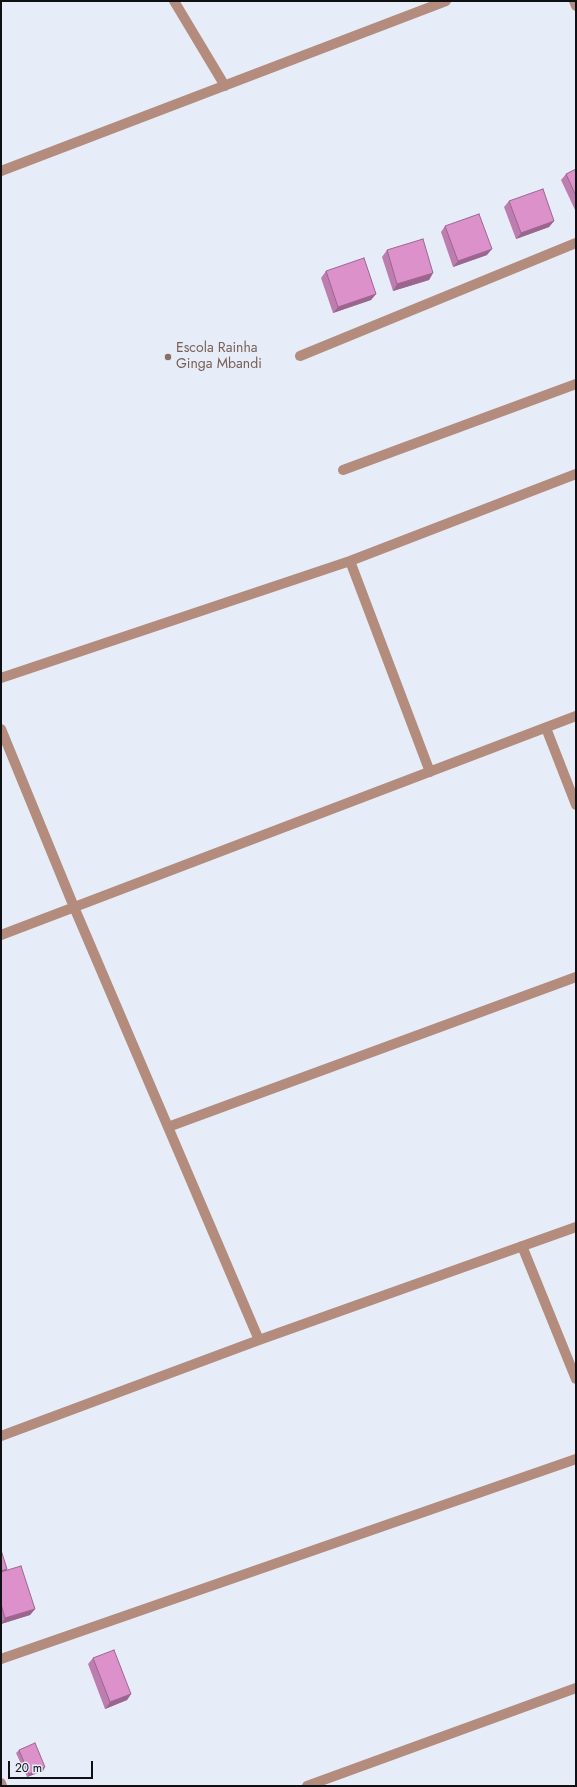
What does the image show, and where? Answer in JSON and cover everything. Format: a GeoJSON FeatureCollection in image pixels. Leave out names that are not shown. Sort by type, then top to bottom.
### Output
{"type":"FeatureCollection","features":[{"type":"Feature","properties":{"kind":"street"},"geometry":{"type":"LineString","coordinates":[[174,1],[225,86]]}},
{"type":"Feature","properties":{"kind":"street"},"geometry":{"type":"LineString","coordinates":[[1,171],[225,86],[435,3],[446,1]]}},
{"type":"Feature","properties":{"kind":"street"},"geometry":{"type":"LineString","coordinates":[[574,1],[576,6]]}},
{"type":"Feature","properties":{"kind":"street"},"geometry":{"type":"LineString","coordinates":[[300,356],[576,243]]}},
{"type":"Feature","properties":{"kind":"street"},"geometry":{"type":"LineString","coordinates":[[342,470],[576,384]]}},
{"type":"Feature","properties":{"kind":"street"},"geometry":{"type":"LineString","coordinates":[[1,678],[350,561],[576,474]]}},
{"type":"Feature","properties":{"kind":"street"},"geometry":{"type":"LineString","coordinates":[[350,561],[430,772]]}},
{"type":"Feature","properties":{"kind":"street"},"geometry":{"type":"LineString","coordinates":[[1,935],[576,716]]}},
{"type":"Feature","properties":{"kind":"street"},"geometry":{"type":"LineString","coordinates":[[546,728],[576,805]]}},
{"type":"Feature","properties":{"kind":"street"},"geometry":{"type":"LineString","coordinates":[[1,729],[74,907],[259,1340]]}},
{"type":"Feature","properties":{"kind":"street"},"geometry":{"type":"LineString","coordinates":[[168,1127],[576,978]]}},
{"type":"Feature","properties":{"kind":"street"},"geometry":{"type":"LineString","coordinates":[[1,1436],[259,1340],[576,1227]]}},
{"type":"Feature","properties":{"kind":"street"},"geometry":{"type":"LineString","coordinates":[[522,1246],[576,1379]]}},
{"type":"Feature","properties":{"kind":"street"},"geometry":{"type":"LineString","coordinates":[[1,1659],[576,1458]]}},
{"type":"Feature","properties":{"kind":"street"},"geometry":{"type":"LineString","coordinates":[[307,1786],[576,1688]]}},
{"type":"Feature","properties":{"kind":"building"},"geometry":{"type":"Polygon","coordinates":[[[576,169],[576,196],[566,174],[576,169]]]}},
{"type":"Feature","properties":{"kind":"building"},"geometry":{"type":"Polygon","coordinates":[[[543,189],[554,221],[521,233],[509,201],[543,189]]]}},
{"type":"Feature","properties":{"kind":"building"},"geometry":{"type":"Polygon","coordinates":[[[479,214],[492,249],[458,261],[445,226],[479,214]]]}},
{"type":"Feature","properties":{"kind":"building"},"geometry":{"type":"Polygon","coordinates":[[[423,239],[433,273],[397,284],[387,250],[423,239]]]}},
{"type":"Feature","properties":{"kind":"building"},"geometry":{"type":"Polygon","coordinates":[[[364,258],[376,294],[338,307],[326,271],[364,258]]]}},
{"type":"Feature","properties":{"kind":"building"},"geometry":{"type":"Polygon","coordinates":[[[1,1550],[7,1569],[1,1571],[1,1550]]]}},
{"type":"Feature","properties":{"kind":"building"},"geometry":{"type":"Polygon","coordinates":[[[21,1566],[35,1609],[5,1618],[1,1604],[1,1572],[21,1566]]]}},
{"type":"Feature","properties":{"kind":"building"},"geometry":{"type":"Polygon","coordinates":[[[114,1650],[131,1694],[110,1702],[93,1658],[114,1650]]]}},
{"type":"Feature","properties":{"kind":"building"},"geometry":{"type":"Polygon","coordinates":[[[35,1743],[45,1767],[29,1774],[19,1750],[35,1743]]]}},
{"type":"Feature","properties":{"kind":"place","name":"Escola Rainha Ginga Mbandi"},"geometry":{"type":"Point","coordinates":[168,357]}}]}
